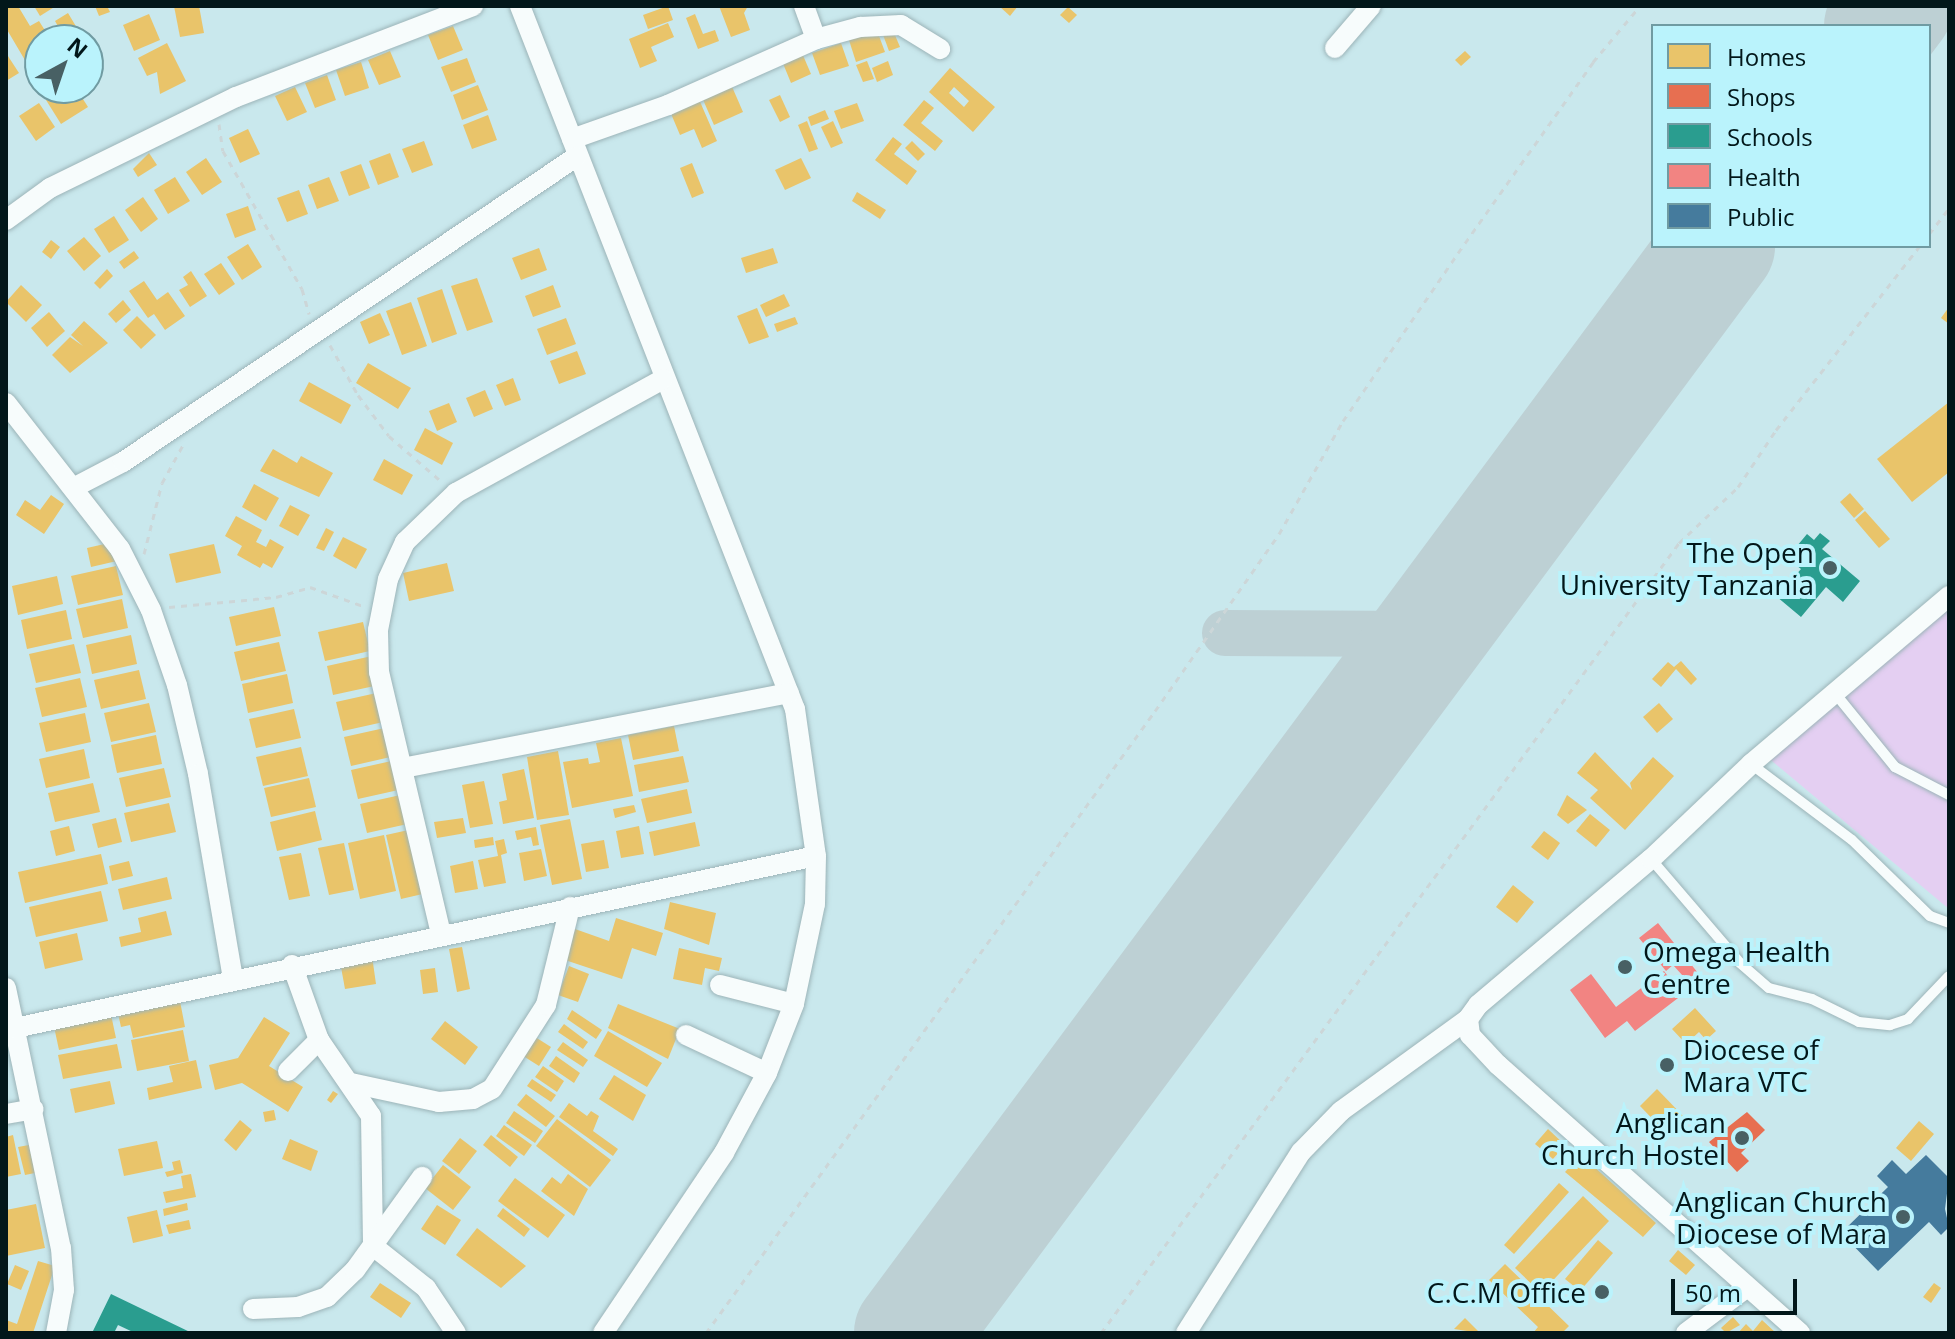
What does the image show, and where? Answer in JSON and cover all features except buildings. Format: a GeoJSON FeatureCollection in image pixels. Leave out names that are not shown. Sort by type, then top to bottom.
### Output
{"type":"FeatureCollection","features":[{"type":"Feature","properties":{"kind":"street"},"geometry":{"type":"LineString","coordinates":[[6,220],[50,188],[287,74],[473,6]]}},
{"type":"Feature","properties":{"kind":"street"},"geometry":{"type":"LineString","coordinates":[[520,6],[663,379],[789,693],[807,768],[816,856],[815,904],[794,1004],[767,1073],[724,1153],[603,1333]]}},
{"type":"Feature","properties":{"kind":"street"},"geometry":{"type":"LineString","coordinates":[[804,6],[816,39]]}},
{"type":"Feature","properties":{"kind":"street"},"geometry":{"type":"LineString","coordinates":[[1335,48],[1371,6]]}},
{"type":"Feature","properties":{"kind":"street"},"geometry":{"type":"LineString","coordinates":[[73,488],[123,462],[317,330],[574,148],[816,39],[860,27],[901,25],[940,49]]}},
{"type":"Feature","properties":{"kind":"street"},"geometry":{"type":"LineString","coordinates":[[441,934],[379,672],[382,613],[388,579],[405,542],[456,493],[663,379]]}},
{"type":"Feature","properties":{"kind":"street"},"geometry":{"type":"LineString","coordinates":[[6,403],[120,549],[151,610],[177,685],[198,774],[233,978]]}},
{"type":"Feature","properties":{"kind":"street"},"geometry":{"type":"LineString","coordinates":[[1186,1333],[1301,1152],[1341,1111],[1468,1019],[1478,1005],[1651,859],[1751,764],[1949,596]]}},
{"type":"Feature","properties":{"kind":"street"},"geometry":{"type":"LineString","coordinates":[[403,768],[789,693]]}},
{"type":"Feature","properties":{"kind":"street"},"geometry":{"type":"LineString","coordinates":[[15,1028],[292,965],[816,856]]}},
{"type":"Feature","properties":{"kind":"street"},"geometry":{"type":"LineString","coordinates":[[351,1083],[439,1102],[473,1099],[492,1089],[546,1005],[570,907]]}},
{"type":"Feature","properties":{"kind":"street"},"geometry":{"type":"LineString","coordinates":[[292,965],[319,1040],[371,1116],[373,1246]]}},
{"type":"Feature","properties":{"kind":"street"},"geometry":{"type":"LineString","coordinates":[[720,985],[794,1004]]}},
{"type":"Feature","properties":{"kind":"street"},"geometry":{"type":"LineString","coordinates":[[6,988],[34,1109],[64,1271],[56,1333]]}},
{"type":"Feature","properties":{"kind":"street"},"geometry":{"type":"LineString","coordinates":[[1468,1019],[1470,1035],[1498,1065],[1800,1333]]}},
{"type":"Feature","properties":{"kind":"street"},"geometry":{"type":"LineString","coordinates":[[686,1035],[767,1073]]}},
{"type":"Feature","properties":{"kind":"street"},"geometry":{"type":"LineString","coordinates":[[288,1071],[319,1040]]}},
{"type":"Feature","properties":{"kind":"street"},"geometry":{"type":"LineString","coordinates":[[6,1114],[34,1109]]}},
{"type":"Feature","properties":{"kind":"street"},"geometry":{"type":"LineString","coordinates":[[253,1309],[298,1307],[322,1300],[373,1246],[422,1177]]}},
{"type":"Feature","properties":{"kind":"street"},"geometry":{"type":"LineString","coordinates":[[373,1246],[426,1288],[456,1333]]}},
{"type":"Feature","properties":{"kind":"street"},"geometry":{"type":"LineString","coordinates":[[1686,1333],[1746,1288]]}},
{"type":"Feature","properties":{"kind":"lane"},"geometry":{"type":"LineString","coordinates":[[1834,692],[1895,767],[1949,795]]}},
{"type":"Feature","properties":{"kind":"lane"},"geometry":{"type":"LineString","coordinates":[[1751,764],[1852,840],[1930,916],[1949,923]]}},
{"type":"Feature","properties":{"kind":"lane"},"geometry":{"type":"LineString","coordinates":[[1651,859],[1740,963],[1769,988],[1812,999],[1859,1022],[1890,1025],[1908,1019],[1949,976]]}},
{"type":"Feature","properties":{"kind":"path"},"geometry":{"type":"LineString","coordinates":[[706,1333],[1155,711],[1279,534],[1343,421],[1431,292],[1593,62],[1640,6]]}},
{"type":"Feature","properties":{"kind":"path"},"geometry":{"type":"LineString","coordinates":[[216,109],[223,151],[302,289],[317,330],[358,395],[389,436],[456,493]]}},
{"type":"Feature","properties":{"kind":"path"},"geometry":{"type":"LineString","coordinates":[[1931,231],[1949,208]]}},
{"type":"Feature","properties":{"kind":"path"},"geometry":{"type":"LineString","coordinates":[[1101,1333],[1679,543],[1738,487],[1918,248]]}},
{"type":"Feature","properties":{"kind":"path"},"geometry":{"type":"LineString","coordinates":[[139,586],[162,483],[187,439]]}},
{"type":"Feature","properties":{"kind":"path"},"geometry":{"type":"LineString","coordinates":[[151,610],[231,598],[276,597],[310,587],[382,613]]}},
{"type":"Feature","properties":{"kind":"shaded area"},"geometry":{"type":"Polygon","coordinates":[[[1949,588],[1949,909],[1760,751],[1949,588]]]}},
{"type":"Feature","properties":{"kind":"taxiway"},"geometry":{"type":"LineString","coordinates":[[1225,633],[1430,634]]}},
{"type":"Feature","properties":{"kind":"runway"},"geometry":{"type":"LineString","coordinates":[[1882,24],[1896,6]]}},
{"type":"Feature","properties":{"kind":"runway"},"geometry":{"type":"LineString","coordinates":[[911,1333],[1717,248]]}},
{"type":"Feature","properties":{"kind":"place","name":"The Open University Tanzania"},"geometry":{"type":"Point","coordinates":[1830,568]}},
{"type":"Feature","properties":{"kind":"place","name":"Omega Health Centre"},"geometry":{"type":"Point","coordinates":[1625,967]}},
{"type":"Feature","properties":{"kind":"place","name":"Diocese of Mara VTC"},"geometry":{"type":"Point","coordinates":[1667,1065]}},
{"type":"Feature","properties":{"kind":"place","name":"Anglican Church Hostel"},"geometry":{"type":"Point","coordinates":[1742,1138]}},
{"type":"Feature","properties":{"kind":"place","name":"Anglican Church Diocese of Mara"},"geometry":{"type":"Point","coordinates":[1903,1217]}},
{"type":"Feature","properties":{"kind":"place","name":"C.C.M Office"},"geometry":{"type":"Point","coordinates":[1602,1292]}}]}
